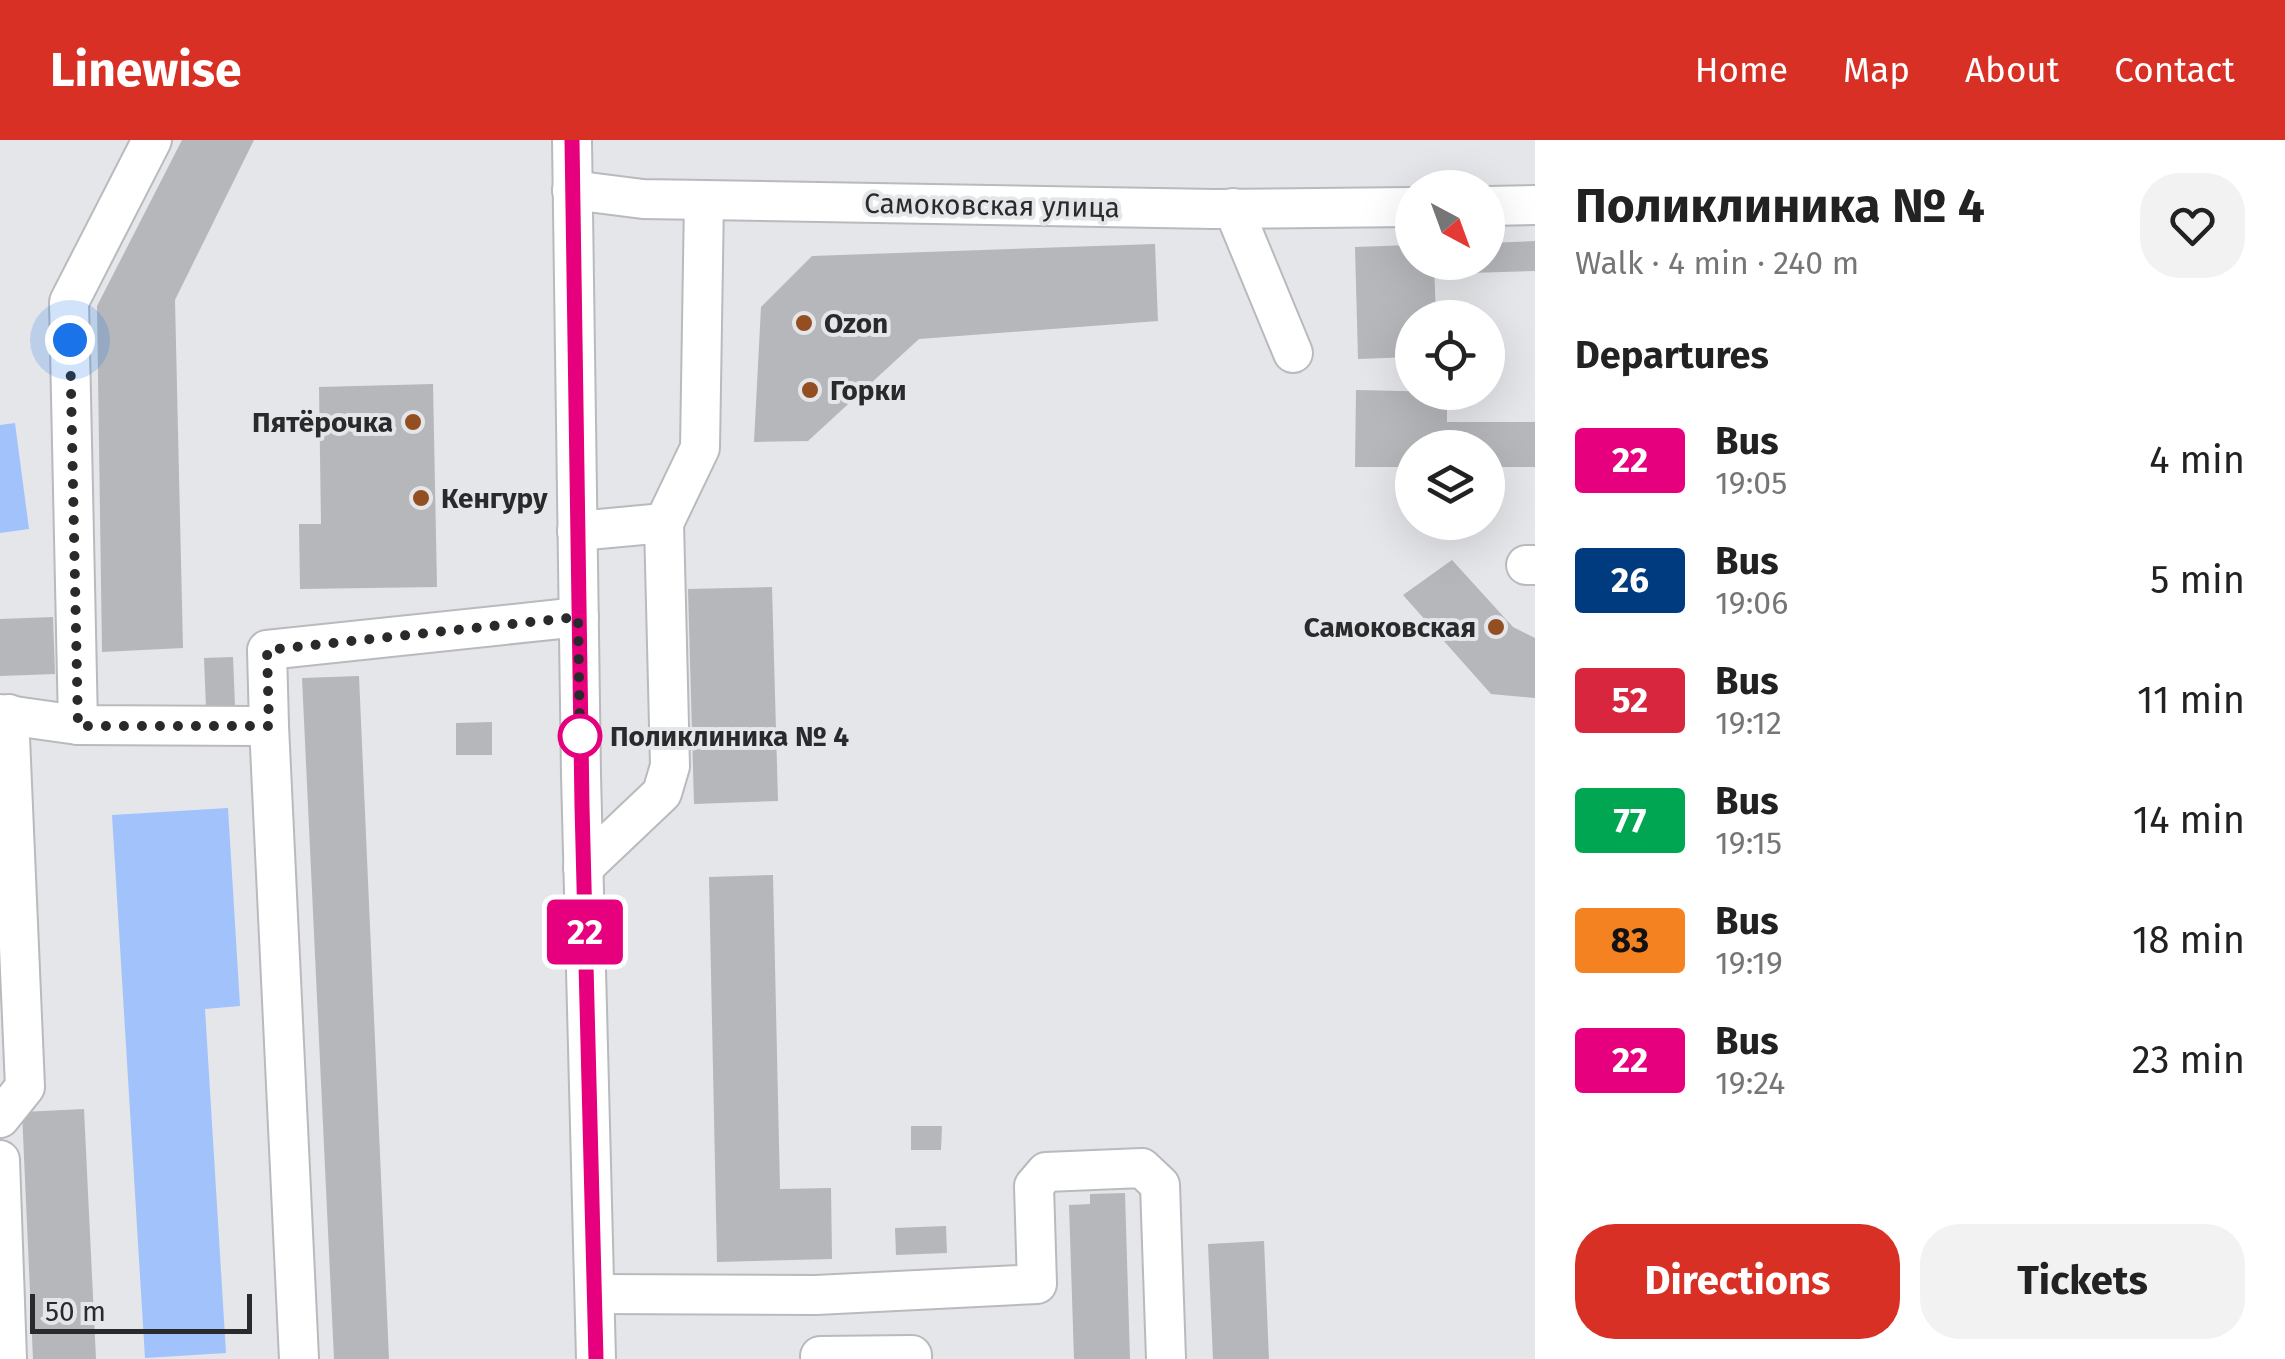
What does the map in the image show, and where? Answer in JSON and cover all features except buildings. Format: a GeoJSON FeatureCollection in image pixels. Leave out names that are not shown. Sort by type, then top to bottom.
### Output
{"type":"FeatureCollection","features":[{"type":"Feature","properties":{"kind":"street"},"geometry":{"type":"LineString","coordinates":[[78,726],[69,302],[152,140]]}},
{"type":"Feature","properties":{"kind":"street"},"geometry":{"type":"LineString","coordinates":[[572,140],[578,617],[596,1359]]}},
{"type":"Feature","properties":{"kind":"street","name":"Самоковская улица"},"geometry":{"type":"LineString","coordinates":[[572,190],[642,199],[1232,208],[1395,206]]}},
{"type":"Feature","properties":{"kind":"street"},"geometry":{"type":"LineString","coordinates":[[583,868],[662,793],[670,766],[664,523],[700,448],[704,200]]}},
{"type":"Feature","properties":{"kind":"street"},"geometry":{"type":"LineString","coordinates":[[1505,206],[1535,205]]}},
{"type":"Feature","properties":{"kind":"street"},"geometry":{"type":"LineString","coordinates":[[1232,208],[1293,353]]}},
{"type":"Feature","properties":{"kind":"street"},"geometry":{"type":"LineString","coordinates":[[577,531],[664,523]]}},
{"type":"Feature","properties":{"kind":"street"},"geometry":{"type":"LineString","coordinates":[[299,1359],[267,650],[578,617]]}},
{"type":"Feature","properties":{"kind":"street"},"geometry":{"type":"LineString","coordinates":[[0,1118],[25,1087],[5,714],[78,726],[269,726]]}},
{"type":"Feature","properties":{"kind":"street"},"geometry":{"type":"LineString","coordinates":[[0,1160],[7,1359]]}},
{"type":"Feature","properties":{"kind":"street"},"geometry":{"type":"LineString","coordinates":[[594,1294],[816,1295],[1037,1284],[1034,1186],[1046,1172],[1142,1168],[1160,1185],[1166,1359]]}},
{"type":"Feature","properties":{"kind":"street"},"geometry":{"type":"LineString","coordinates":[[816,1295],[818,1358],[912,1355],[912,1359]]}},
{"type":"Feature","properties":{"kind":"shaded area"},"geometry":{"type":"Polygon","coordinates":[[[15,423],[29,529],[0,533],[0,425],[15,423]]]}},
{"type":"Feature","properties":{"kind":"shaded area"},"geometry":{"type":"Polygon","coordinates":[[[228,808],[240,1006],[205,1009],[226,1353],[145,1358],[112,815],[228,808]]]}},
{"type":"Feature","properties":{"kind":"bus line","name":"22"},"geometry":{"type":"LineString","coordinates":[[572,140],[582,806],[596,1359]]}},
{"type":"Feature","properties":{"kind":"place","name":"Ozon"},"geometry":{"type":"Point","coordinates":[804,323]}},
{"type":"Feature","properties":{"kind":"place","name":"Горки"},"geometry":{"type":"Point","coordinates":[810,390]}},
{"type":"Feature","properties":{"kind":"place","name":"Пятёрочка"},"geometry":{"type":"Point","coordinates":[413,422]}},
{"type":"Feature","properties":{"kind":"place","name":"Кенгуру"},"geometry":{"type":"Point","coordinates":[421,498]}},
{"type":"Feature","properties":{"kind":"place","name":"Самоковская"},"geometry":{"type":"Point","coordinates":[1496,627]}},
{"type":"Feature","properties":{"kind":"place","name":"Поликлиника № 4"},"geometry":{"type":"Point","coordinates":[580,736]}},
{"type":"Feature","properties":{"kind":"route"},"geometry":{"type":"LineString","coordinates":[[70,340],[78,726],[269,726],[267,650],[578,617],[580,736]]}}]}
